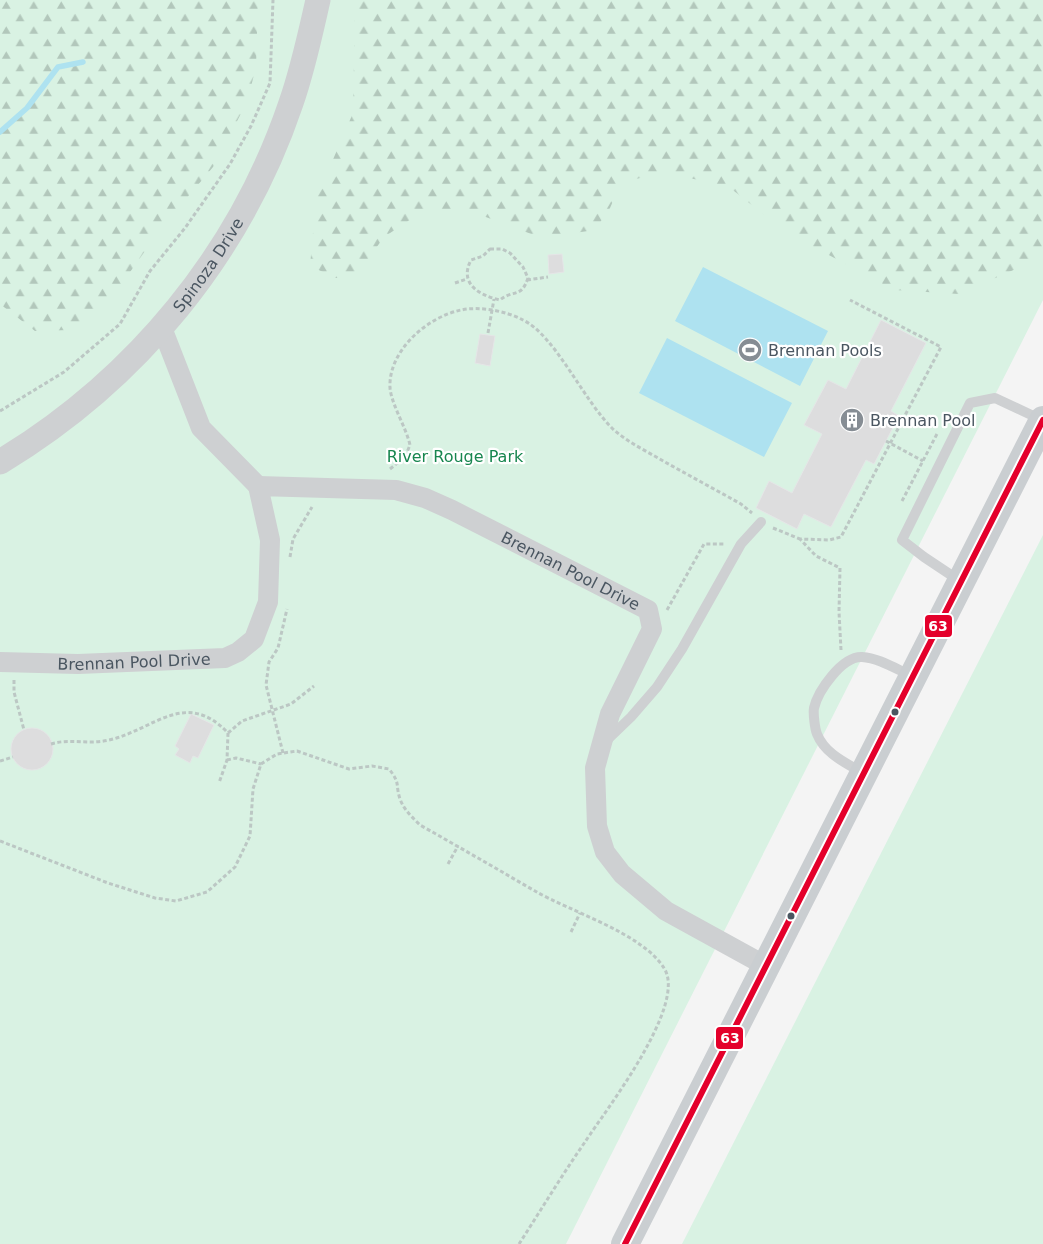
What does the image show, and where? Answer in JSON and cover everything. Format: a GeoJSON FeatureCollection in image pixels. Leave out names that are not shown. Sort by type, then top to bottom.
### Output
{"type":"FeatureCollection","features":[{"type":"Feature","properties":{"kind":"main road"},"geometry":{"type":"LineString","coordinates":[[625,1244],[1043,420]]}},
{"type":"Feature","properties":{"kind":"street","name":"Spinoza Drive"},"geometry":{"type":"LineString","coordinates":[[0,462],[72,413],[118,374],[162,328],[204,275],[224,245],[270,160],[291,103],[305,56],[318,0]]}},
{"type":"Feature","properties":{"kind":"street"},"geometry":{"type":"LineString","coordinates":[[162,328],[201,428],[258,486]]}},
{"type":"Feature","properties":{"kind":"street","name":"Brennan Pool Drive"},"geometry":{"type":"LineString","coordinates":[[7,662],[78,664],[168,662],[225,658],[238,652],[254,639],[268,602],[270,540],[258,486],[396,490],[443,506],[648,610],[652,629],[610,714],[595,768],[597,826],[606,852],[622,874],[666,911],[766,966]]}},
{"type":"Feature","properties":{"kind":"lane"},"geometry":{"type":"LineString","coordinates":[[961,582],[924,558],[902,540],[970,403],[995,398],[1043,420]]}},
{"type":"Feature","properties":{"kind":"lane"},"geometry":{"type":"LineString","coordinates":[[601,746],[631,717],[657,687],[682,649],[740,544],[761,522]]}},
{"type":"Feature","properties":{"kind":"lane"},"geometry":{"type":"LineString","coordinates":[[864,774],[831,754],[817,734],[814,709],[827,681],[842,665],[860,657],[879,661],[913,676]]}},
{"type":"Feature","properties":{"kind":"path"},"geometry":{"type":"LineString","coordinates":[[0,411],[64,372],[120,324],[150,271],[185,228],[230,164],[251,126],[270,83],[273,0]]}},
{"type":"Feature","properties":{"kind":"path"},"geometry":{"type":"LineString","coordinates":[[502,249],[510,253],[523,267],[527,280],[522,290],[516,295],[509,294],[500,300],[474,289],[467,279],[472,260],[483,256],[490,250],[502,249]]}},
{"type":"Feature","properties":{"kind":"path"},"geometry":{"type":"LineString","coordinates":[[527,280],[548,277]]}},
{"type":"Feature","properties":{"kind":"path"},"geometry":{"type":"LineString","coordinates":[[456,283],[467,279]]}},
{"type":"Feature","properties":{"kind":"path"},"geometry":{"type":"LineString","coordinates":[[488,332],[494,298]]}},
{"type":"Feature","properties":{"kind":"path"},"geometry":{"type":"LineString","coordinates":[[800,540],[829,540],[841,537],[888,442],[940,346],[850,300]]}},
{"type":"Feature","properties":{"kind":"path"},"geometry":{"type":"LineString","coordinates":[[386,470],[392,469],[405,457],[410,445],[390,389],[393,368],[402,350],[419,331],[440,317],[462,310],[492,310],[525,320],[540,331],[592,405],[614,430],[636,446],[741,504],[761,522],[800,540],[816,556],[840,568],[839,612],[842,665]]}},
{"type":"Feature","properties":{"kind":"path"},"geometry":{"type":"LineString","coordinates":[[902,501],[941,426]]}},
{"type":"Feature","properties":{"kind":"path"},"geometry":{"type":"LineString","coordinates":[[888,442],[923,461]]}},
{"type":"Feature","properties":{"kind":"path"},"geometry":{"type":"LineString","coordinates":[[289,563],[293,539],[310,510],[336,487]]}},
{"type":"Feature","properties":{"kind":"path"},"geometry":{"type":"LineString","coordinates":[[650,620],[669,608],[704,544],[740,544]]}},
{"type":"Feature","properties":{"kind":"path"},"geometry":{"type":"LineString","coordinates":[[283,753],[266,685],[267,670],[278,648],[287,605]]}},
{"type":"Feature","properties":{"kind":"path"},"geometry":{"type":"LineString","coordinates":[[7,662],[24,730]]}},
{"type":"Feature","properties":{"kind":"path"},"geometry":{"type":"LineString","coordinates":[[228,733],[242,722],[291,704],[314,686]]}},
{"type":"Feature","properties":{"kind":"path"},"geometry":{"type":"LineString","coordinates":[[52,744],[63,740],[92,743],[111,740],[149,723],[185,711],[194,711],[222,726],[228,733],[227,760],[218,783]]}},
{"type":"Feature","properties":{"kind":"path"},"geometry":{"type":"LineString","coordinates":[[0,841],[108,883],[155,898],[176,901],[207,892],[235,867],[250,836],[253,788],[261,764],[277,754],[297,751],[349,769],[372,766],[389,768],[398,780],[400,797],[406,811],[420,825],[536,892],[601,923],[652,954],[666,970],[668,991],[657,1028],[628,1081],[585,1141],[519,1244]]}},
{"type":"Feature","properties":{"kind":"path"},"geometry":{"type":"LineString","coordinates":[[0,761],[12,757]]}},
{"type":"Feature","properties":{"kind":"path"},"geometry":{"type":"LineString","coordinates":[[227,760],[243,759],[261,764]]}},
{"type":"Feature","properties":{"kind":"path"},"geometry":{"type":"LineString","coordinates":[[448,864],[458,846]]}},
{"type":"Feature","properties":{"kind":"path"},"geometry":{"type":"LineString","coordinates":[[571,932],[580,913]]}},
{"type":"Feature","properties":{"kind":"green space","name":"River Rouge Park"},"geometry":{"type":"Polygon","coordinates":[[[0,0],[1043,0],[1043,300],[566,1244],[0,1244],[0,0]]]}},
{"type":"Feature","properties":{"kind":"green space"},"geometry":{"type":"Polygon","coordinates":[[[0,0],[258,0],[256,67],[247,102],[213,167],[160,230],[98,317],[70,330],[35,331],[0,304],[0,0]]]}},
{"type":"Feature","properties":{"kind":"green space"},"geometry":{"type":"Polygon","coordinates":[[[355,0],[1043,0],[1043,257],[959,294],[894,290],[786,232],[729,187],[663,172],[621,183],[610,208],[595,230],[560,235],[534,235],[467,210],[425,210],[384,237],[355,277],[336,278],[310,266],[316,199],[353,113],[355,0]]]}},
{"type":"Feature","properties":{"kind":"green space"},"geometry":{"type":"Polygon","coordinates":[[[1043,535],[1043,1244],[682,1244],[1043,535]]]}},
{"type":"Feature","properties":{"kind":"water"},"geometry":{"type":"Polygon","coordinates":[[[703,267],[828,331],[800,386],[675,321],[703,267]]]}},
{"type":"Feature","properties":{"kind":"water"},"geometry":{"type":"Polygon","coordinates":[[[667,338],[792,403],[764,457],[639,393],[667,338]]]}},
{"type":"Feature","properties":{"kind":"building"},"geometry":{"type":"Polygon","coordinates":[[[562,254],[564,272],[549,274],[548,255],[562,254]]]}},
{"type":"Feature","properties":{"kind":"building","name":"Brennan Pool"},"geometry":{"type":"Polygon","coordinates":[[[881,320],[926,343],[891,411],[899,416],[874,464],[866,460],[831,527],[804,514],[797,529],[756,508],[769,481],[792,493],[822,434],[804,425],[828,380],[846,389],[881,320]]]}},
{"type":"Feature","properties":{"kind":"building"},"geometry":{"type":"Polygon","coordinates":[[[480,334],[495,336],[490,366],[475,363],[480,334]]]}},
{"type":"Feature","properties":{"kind":"building"},"geometry":{"type":"Polygon","coordinates":[[[191,714],[214,725],[198,758],[193,756],[190,763],[175,755],[179,749],[175,746],[191,714]]]}},
{"type":"Feature","properties":{"kind":"building"},"geometry":{"type":"Polygon","coordinates":[[[28,728],[36,728],[47,734],[53,749],[47,764],[36,770],[28,770],[17,764],[11,753],[11,745],[17,734],[28,728]]]}},
{"type":"Feature","properties":{"kind":"waterway"},"geometry":{"type":"LineString","coordinates":[[0,132],[27,108],[58,67],[83,62]]}},
{"type":"Feature","properties":{"kind":"transit line","name":"63"},"geometry":{"type":"LineString","coordinates":[[625,1244],[1043,420]]}},
{"type":"Feature","properties":{"kind":"place","name":"Brennan Pools"},"geometry":{"type":"Point","coordinates":[750,350]}},
{"type":"Feature","properties":{"kind":"place","name":"Brennan Pool"},"geometry":{"type":"Point","coordinates":[852,420]}}]}
